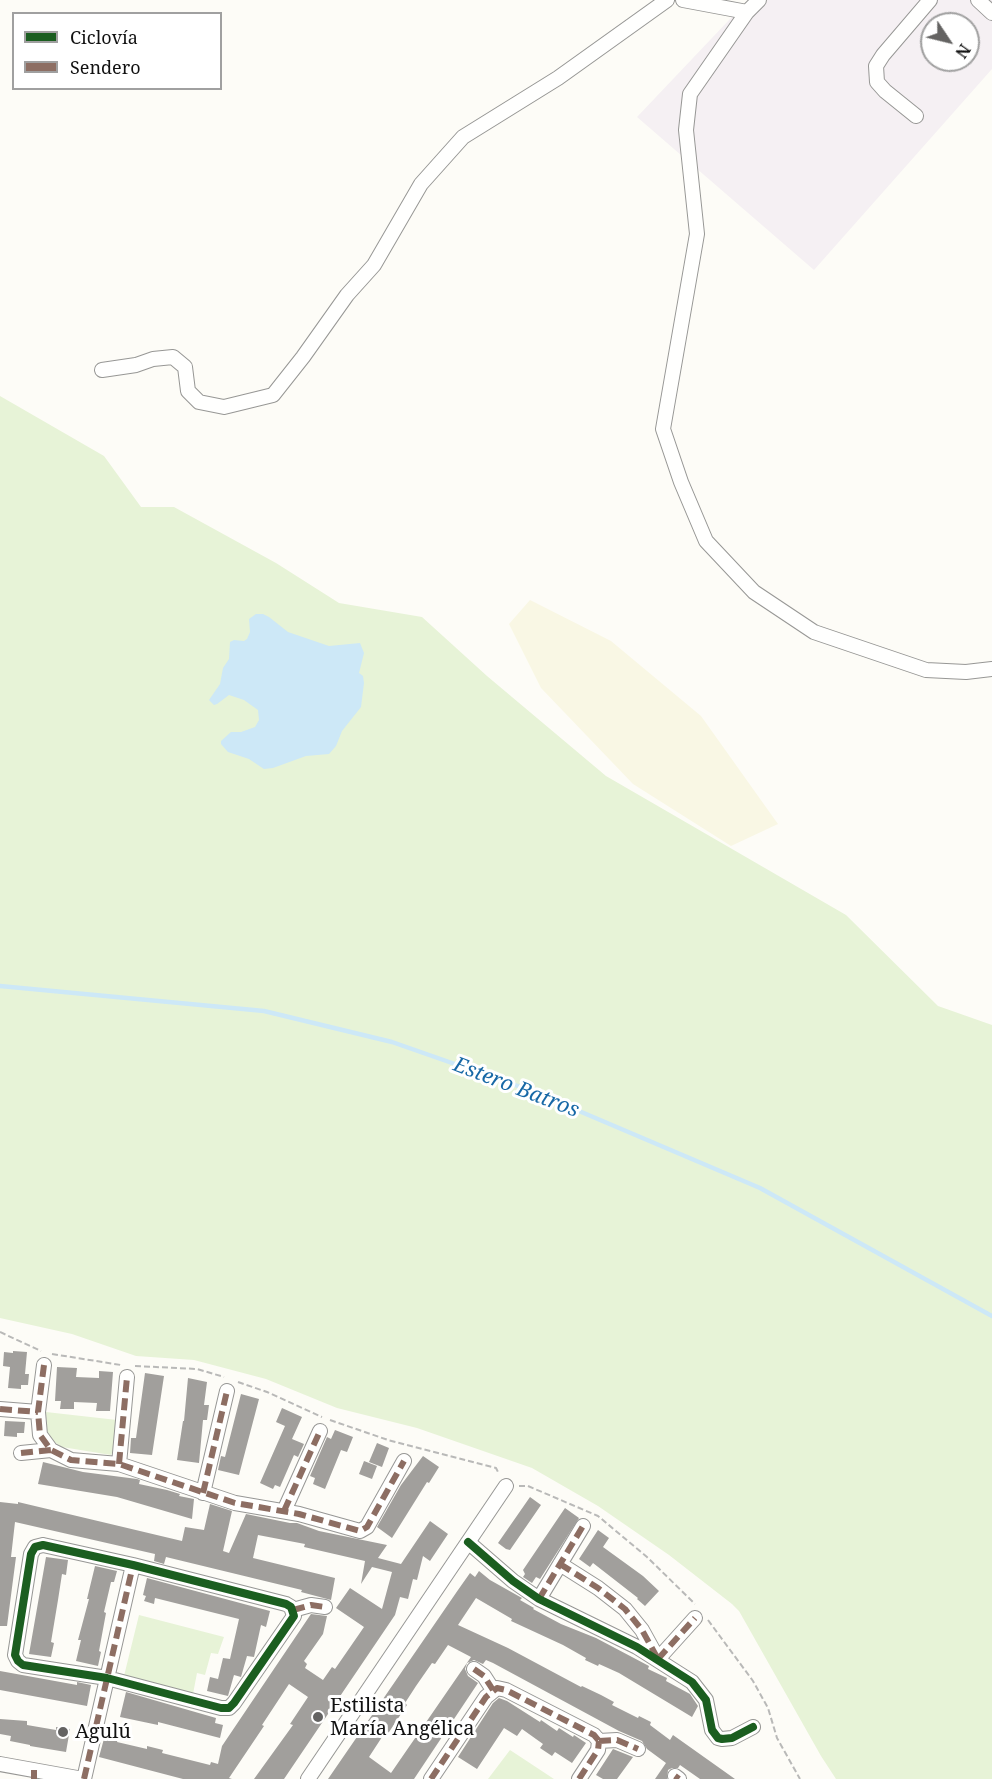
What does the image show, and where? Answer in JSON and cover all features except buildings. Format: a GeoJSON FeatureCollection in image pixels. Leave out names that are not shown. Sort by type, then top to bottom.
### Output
{"type":"FeatureCollection","features":[{"type":"Feature","properties":{"kind":"street"},"geometry":{"type":"LineString","coordinates":[[102,370],[173,357],[185,367],[188,391],[199,402],[224,407],[273,395],[347,295],[374,265],[421,184],[464,137],[558,78],[667,0]]}},
{"type":"Feature","properties":{"kind":"street"},"geometry":{"type":"LineString","coordinates":[[683,0],[747,12]]}},
{"type":"Feature","properties":{"kind":"street"},"geometry":{"type":"LineString","coordinates":[[759,0],[747,12],[690,94],[686,130],[697,234],[663,429],[681,482],[706,541],[754,592],[814,632],[926,670],[966,672],[992,669]]}},
{"type":"Feature","properties":{"kind":"street"},"geometry":{"type":"LineString","coordinates":[[916,116],[885,91],[878,82],[876,66],[930,0]]}},
{"type":"Feature","properties":{"kind":"street"},"geometry":{"type":"LineString","coordinates":[[978,0],[992,13]]}},
{"type":"Feature","properties":{"kind":"street"},"geometry":{"type":"LineString","coordinates":[[44,1365],[38,1412],[40,1435],[51,1450],[71,1460],[119,1464],[234,1503],[284,1511],[363,1530],[367,1527],[404,1461]]}},
{"type":"Feature","properties":{"kind":"street"},"geometry":{"type":"LineString","coordinates":[[119,1464],[129,1369]]}},
{"type":"Feature","properties":{"kind":"street"},"geometry":{"type":"LineString","coordinates":[[203,1493],[228,1383]]}},
{"type":"Feature","properties":{"kind":"street"},"geometry":{"type":"LineString","coordinates":[[0,1409],[38,1412]]}},
{"type":"Feature","properties":{"kind":"street"},"geometry":{"type":"LineString","coordinates":[[284,1511],[320,1431]]}},
{"type":"Feature","properties":{"kind":"street"},"geometry":{"type":"LineString","coordinates":[[21,1453],[51,1450]]}},
{"type":"Feature","properties":{"kind":"street"},"geometry":{"type":"LineString","coordinates":[[308,1779],[506,1486]]}},
{"type":"Feature","properties":{"kind":"street"},"geometry":{"type":"LineString","coordinates":[[539,1599],[583,1527]]}},
{"type":"Feature","properties":{"kind":"street"},"geometry":{"type":"LineString","coordinates":[[468,1542],[513,1581],[539,1599],[615,1635],[658,1659],[698,1688],[706,1700],[712,1730],[718,1738],[727,1740],[753,1726]]}},
{"type":"Feature","properties":{"kind":"street"},"geometry":{"type":"LineString","coordinates":[[43,1545],[286,1604],[293,1610],[293,1618],[229,1708],[221,1708],[107,1678],[23,1665],[15,1655],[31,1554],[35,1547],[43,1545]]}},
{"type":"Feature","properties":{"kind":"street"},"geometry":{"type":"LineString","coordinates":[[560,1564],[598,1588],[625,1609],[642,1630],[658,1659]]}},
{"type":"Feature","properties":{"kind":"street"},"geometry":{"type":"LineString","coordinates":[[0,1764],[34,1775],[84,1779],[133,1565]]}},
{"type":"Feature","properties":{"kind":"street"},"geometry":{"type":"LineString","coordinates":[[293,1610],[311,1605],[325,1607]]}},
{"type":"Feature","properties":{"kind":"street"},"geometry":{"type":"LineString","coordinates":[[658,1659],[701,1616]]}},
{"type":"Feature","properties":{"kind":"street"},"geometry":{"type":"LineString","coordinates":[[474,1669],[484,1676],[493,1690]]}},
{"type":"Feature","properties":{"kind":"street"},"geometry":{"type":"LineString","coordinates":[[431,1779],[493,1690],[506,1690],[594,1735],[599,1741],[598,1750],[579,1779]]}},
{"type":"Feature","properties":{"kind":"street"},"geometry":{"type":"LineString","coordinates":[[599,1741],[617,1740],[638,1749]]}},
{"type":"Feature","properties":{"kind":"path"},"geometry":{"type":"LineString","coordinates":[[0,1332],[45,1353],[129,1369],[197,1369],[228,1383],[267,1392],[359,1432],[496,1468],[506,1486],[528,1486],[598,1516],[647,1557],[701,1616],[753,1681],[768,1708],[777,1738],[800,1779]]}},
{"type":"Feature","properties":{"kind":"shaded area"},"geometry":{"type":"Polygon","coordinates":[[[748,0],[992,0],[992,69],[814,270],[637,117],[748,0]]]}},
{"type":"Feature","properties":{"kind":"shaded area"},"geometry":{"type":"Polygon","coordinates":[[[530,600],[611,641],[701,716],[778,824],[731,846],[633,784],[541,688],[509,624],[530,600]]]}},
{"type":"Feature","properties":{"kind":"green space"},"geometry":{"type":"Polygon","coordinates":[[[0,396],[104,456],[141,507],[174,507],[276,563],[339,603],[422,617],[487,676],[606,776],[846,915],[938,1006],[992,1025],[992,1779],[836,1779],[739,1611],[669,1555],[598,1506],[532,1468],[417,1428],[337,1408],[266,1379],[194,1360],[136,1356],[72,1334],[0,1318],[0,396]]]}},
{"type":"Feature","properties":{"kind":"green space"},"geometry":{"type":"Polygon","coordinates":[[[46,1412],[117,1420],[111,1455],[62,1447],[53,1441],[47,1431],[46,1412]]]}},
{"type":"Feature","properties":{"kind":"green space"},"geometry":{"type":"Polygon","coordinates":[[[139,1615],[224,1637],[218,1654],[211,1653],[205,1675],[197,1673],[193,1694],[124,1676],[139,1615]]]}},
{"type":"Feature","properties":{"kind":"green space"},"geometry":{"type":"Polygon","coordinates":[[[510,1750],[554,1779],[488,1779],[510,1750]]]}},
{"type":"Feature","properties":{"kind":"water"},"geometry":{"type":"Polygon","coordinates":[[[256,614],[269,617],[288,632],[329,646],[360,643],[364,653],[359,673],[363,676],[364,683],[361,707],[342,731],[336,746],[329,754],[306,756],[264,769],[249,759],[228,752],[221,744],[221,741],[231,732],[241,732],[255,727],[259,720],[258,710],[244,700],[229,695],[214,705],[209,700],[220,684],[223,668],[229,659],[230,642],[247,639],[250,632],[249,619],[256,614]]]}},
{"type":"Feature","properties":{"kind":"waterway","name":"Estero Batros"},"geometry":{"type":"LineString","coordinates":[[0,986],[264,1011],[392,1042],[532,1091],[760,1188],[992,1316]]}},
{"type":"Feature","properties":{"kind":"marked path"},"geometry":{"type":"LineString","coordinates":[[44,1365],[38,1412],[40,1435],[51,1450],[71,1460],[119,1464],[235,1503],[299,1514],[360,1531],[367,1527],[404,1461]]}},
{"type":"Feature","properties":{"kind":"marked path"},"geometry":{"type":"LineString","coordinates":[[119,1464],[127,1377]]}},
{"type":"Feature","properties":{"kind":"marked path"},"geometry":{"type":"LineString","coordinates":[[203,1493],[227,1391]]}},
{"type":"Feature","properties":{"kind":"marked path"},"geometry":{"type":"LineString","coordinates":[[0,1409],[38,1412]]}},
{"type":"Feature","properties":{"kind":"marked path"},"geometry":{"type":"LineString","coordinates":[[284,1511],[320,1431]]}},
{"type":"Feature","properties":{"kind":"marked path"},"geometry":{"type":"LineString","coordinates":[[21,1453],[51,1450]]}},
{"type":"Feature","properties":{"kind":"marked path"},"geometry":{"type":"LineString","coordinates":[[539,1599],[583,1526]]}},
{"type":"Feature","properties":{"kind":"marked path"},"geometry":{"type":"LineString","coordinates":[[560,1564],[598,1588],[625,1609],[642,1630],[658,1659]]}},
{"type":"Feature","properties":{"kind":"marked path"},"geometry":{"type":"LineString","coordinates":[[84,1779],[133,1565]]}},
{"type":"Feature","properties":{"kind":"marked path"},"geometry":{"type":"LineString","coordinates":[[293,1610],[311,1605],[325,1607]]}},
{"type":"Feature","properties":{"kind":"marked path"},"geometry":{"type":"LineString","coordinates":[[658,1659],[695,1618]]}},
{"type":"Feature","properties":{"kind":"marked path"},"geometry":{"type":"LineString","coordinates":[[474,1669],[484,1676],[493,1690]]}},
{"type":"Feature","properties":{"kind":"marked path"},"geometry":{"type":"LineString","coordinates":[[431,1779],[486,1697],[497,1688],[506,1690],[594,1735],[599,1741]]}},
{"type":"Feature","properties":{"kind":"marked path"},"geometry":{"type":"LineString","coordinates":[[599,1741],[617,1740],[638,1749]]}},
{"type":"Feature","properties":{"kind":"marked path"},"geometry":{"type":"LineString","coordinates":[[579,1779],[598,1750],[599,1741]]}},
{"type":"Feature","properties":{"kind":"marked path"},"geometry":{"type":"LineString","coordinates":[[34,1770],[34,1779]]}},
{"type":"Feature","properties":{"kind":"marked path"},"geometry":{"type":"LineString","coordinates":[[675,1776],[679,1779]]}},
{"type":"Feature","properties":{"kind":"cycle path"},"geometry":{"type":"LineString","coordinates":[[468,1542],[513,1581],[539,1599],[637,1647],[692,1682],[706,1700],[712,1730],[718,1738],[732,1738],[753,1727]]}},
{"type":"Feature","properties":{"kind":"cycle path"},"geometry":{"type":"LineString","coordinates":[[43,1545],[286,1604],[291,1607],[294,1616],[229,1708],[221,1708],[107,1678],[23,1665],[15,1655],[31,1554],[35,1547],[43,1545]]}},
{"type":"Feature","properties":{"kind":"place","name":"Estilista María Angélica"},"geometry":{"type":"Point","coordinates":[318,1717]}},
{"type":"Feature","properties":{"kind":"place","name":"Agulú"},"geometry":{"type":"Point","coordinates":[63,1732]}}]}
